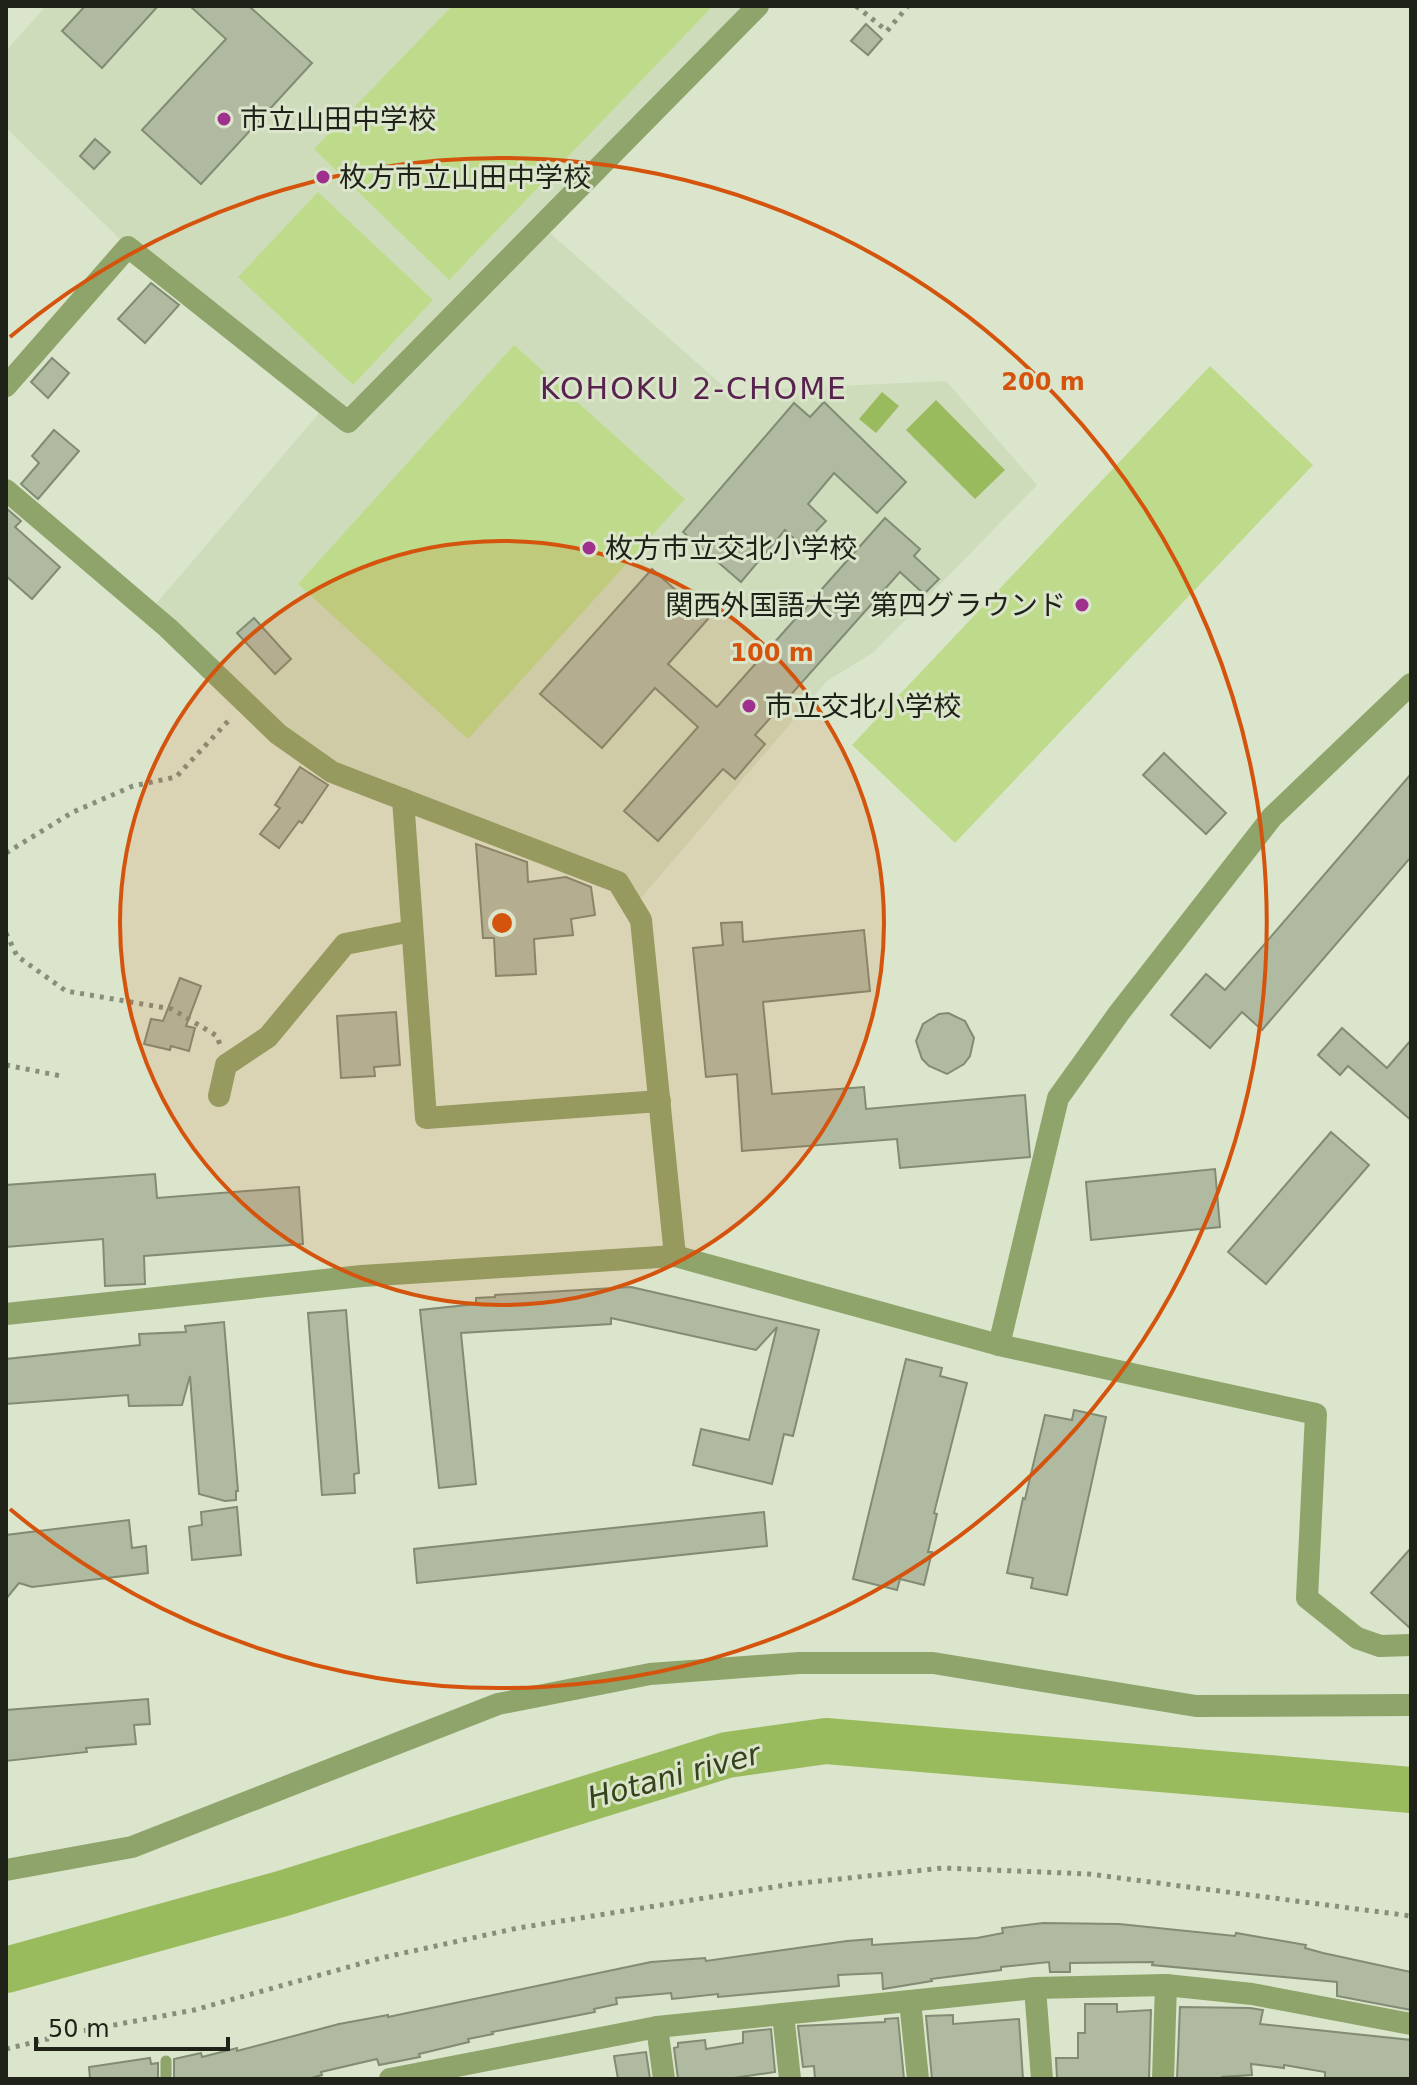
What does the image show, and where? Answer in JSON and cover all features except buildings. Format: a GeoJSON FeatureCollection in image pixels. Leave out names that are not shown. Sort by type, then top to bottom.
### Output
{"type":"FeatureCollection","features":[{"type":"Feature","properties":{"kind":"street"},"geometry":{"type":"LineString","coordinates":[[6,386],[128,247],[348,422],[758,6]]}},
{"type":"Feature","properties":{"kind":"street"},"geometry":{"type":"LineString","coordinates":[[6,490],[168,628],[278,734],[332,772],[618,882],[641,920],[675,1256]]}},
{"type":"Feature","properties":{"kind":"street"},"geometry":{"type":"LineString","coordinates":[[999,1345],[1058,1098],[1119,1013],[1272,817],[1411,684]]}},
{"type":"Feature","properties":{"kind":"street"},"geometry":{"type":"LineString","coordinates":[[403,799],[426,1118],[660,1101]]}},
{"type":"Feature","properties":{"kind":"street"},"geometry":{"type":"LineString","coordinates":[[219,1096],[226,1065],[268,1037],[345,944],[412,931]]}},
{"type":"Feature","properties":{"kind":"street"},"geometry":{"type":"LineString","coordinates":[[6,1314],[362,1276],[675,1256],[999,1345],[1316,1414],[1307,1598],[1357,1638],[1380,1646],[1411,1645]]}},
{"type":"Feature","properties":{"kind":"street"},"geometry":{"type":"LineString","coordinates":[[6,1870],[132,1847],[498,1704],[650,1674],[799,1663],[933,1663],[1196,1706],[1411,1705]]}},
{"type":"Feature","properties":{"kind":"street"},"geometry":{"type":"LineString","coordinates":[[1163,2079],[1166,1985]]}},
{"type":"Feature","properties":{"kind":"street"},"geometry":{"type":"LineString","coordinates":[[390,2079],[657,2027],[1035,1988],[1166,1985],[1252,1994],[1411,2024]]}},
{"type":"Feature","properties":{"kind":"street"},"geometry":{"type":"LineString","coordinates":[[1035,1988],[1042,2079]]}},
{"type":"Feature","properties":{"kind":"street"},"geometry":{"type":"LineString","coordinates":[[910,2001],[918,2079]]}},
{"type":"Feature","properties":{"kind":"street"},"geometry":{"type":"LineString","coordinates":[[783,2014],[790,2079]]}},
{"type":"Feature","properties":{"kind":"street"},"geometry":{"type":"LineString","coordinates":[[657,2027],[664,2079]]}},
{"type":"Feature","properties":{"kind":"lane"},"geometry":{"type":"LineString","coordinates":[[166,2061],[166,2079]]}},
{"type":"Feature","properties":{"kind":"path"},"geometry":{"type":"LineString","coordinates":[[856,6],[887,31],[908,6]]}},
{"type":"Feature","properties":{"kind":"path"},"geometry":{"type":"LineString","coordinates":[[6,853],[73,812],[133,786],[176,777],[245,703]]}},
{"type":"Feature","properties":{"kind":"path"},"geometry":{"type":"LineString","coordinates":[[6,933],[17,956],[66,991],[172,1009],[217,1036],[226,1065]]}},
{"type":"Feature","properties":{"kind":"path"},"geometry":{"type":"LineString","coordinates":[[6,1065],[61,1076]]}},
{"type":"Feature","properties":{"kind":"path"},"geometry":{"type":"LineString","coordinates":[[6,2049],[194,2010],[381,1958],[518,1928],[792,1884],[943,1868],[1089,1874],[1411,1916]]}},
{"type":"Feature","properties":{"kind":"shaded area","name":"枚方市立交北小学校"},"geometry":{"type":"Polygon","coordinates":[[[46,6],[758,6],[542,226],[729,391],[946,381],[1037,485],[874,652],[827,681],[633,907],[618,882],[332,772],[149,612],[326,405],[128,247],[6,128],[6,51],[46,6]]]}},
{"type":"Feature","properties":{"kind":"shaded area"},"geometry":{"type":"Polygon","coordinates":[[[452,6],[713,6],[449,280],[314,149],[452,6]]]}},
{"type":"Feature","properties":{"kind":"shaded area"},"geometry":{"type":"Polygon","coordinates":[[[318,192],[433,300],[353,385],[238,277],[318,192]]]}},
{"type":"Feature","properties":{"kind":"shaded area"},"geometry":{"type":"Polygon","coordinates":[[[514,345],[685,499],[468,739],[298,584],[514,345]]]}},
{"type":"Feature","properties":{"kind":"shaded area","name":"関西外国語大学 第四グラウンド"},"geometry":{"type":"Polygon","coordinates":[[[1210,366],[1313,465],[955,843],[852,745],[1210,366]]]}},
{"type":"Feature","properties":{"kind":"shaded area"},"geometry":{"type":"Polygon","coordinates":[[[882,392],[899,406],[876,433],[859,419],[882,392]]]}},
{"type":"Feature","properties":{"kind":"shaded area"},"geometry":{"type":"Polygon","coordinates":[[[936,400],[1005,470],[975,499],[906,430],[936,400]]]}},
{"type":"Feature","properties":{"kind":"waterway","name":"Hotani river"},"geometry":{"type":"LineString","coordinates":[[6,1970],[281,1894],[727,1755],[826,1741],[1411,1790]]}},
{"type":"Feature","properties":{"kind":"place","name":"市立山田中学校"},"geometry":{"type":"Point","coordinates":[224,119]}},
{"type":"Feature","properties":{"kind":"place","name":"枚方市立山田中学校"},"geometry":{"type":"Point","coordinates":[323,177]}},
{"type":"Feature","properties":{"kind":"place","name":"枚方市立交北小学校"},"geometry":{"type":"Point","coordinates":[589,548]}},
{"type":"Feature","properties":{"kind":"place","name":"関西外国語大学 第四グラウンド"},"geometry":{"type":"Point","coordinates":[1082,605]}},
{"type":"Feature","properties":{"kind":"place","name":"市立交北小学校"},"geometry":{"type":"Point","coordinates":[749,706]}},
{"type":"Feature","properties":{"kind":"district","name":"KOHOKU 2-CHOME"},"geometry":{"type":"Point","coordinates":[694,389]}}]}
